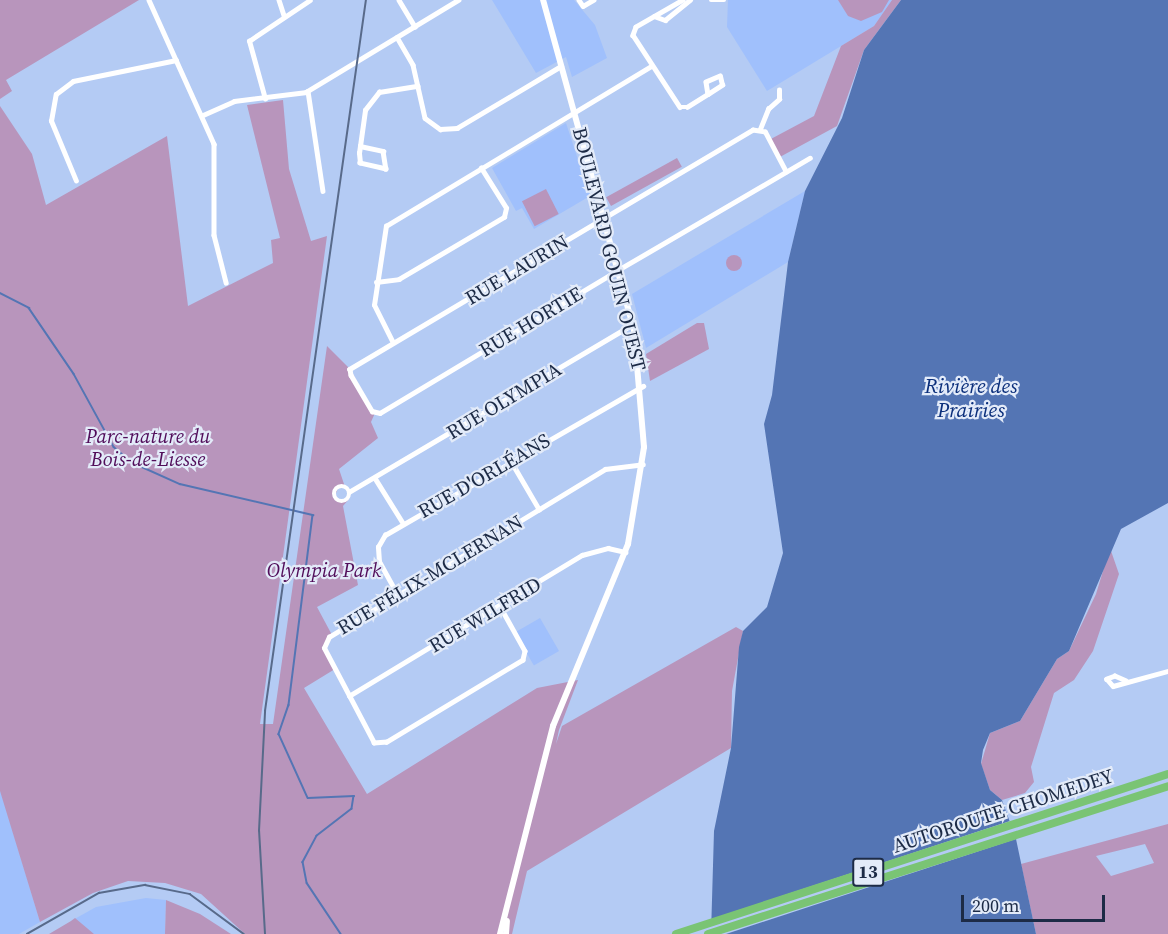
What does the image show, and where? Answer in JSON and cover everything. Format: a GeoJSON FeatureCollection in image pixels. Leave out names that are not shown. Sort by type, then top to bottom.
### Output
{"type":"FeatureCollection","features":[{"type":"Feature","properties":{"kind":"highway","name":"AUTOROUTE CHOMEDEY"},"geometry":{"type":"LineString","coordinates":[[676,934],[1168,774]]}},
{"type":"Feature","properties":{"kind":"highway","name":"AUTOROUTE CHOMEDEY"},"geometry":{"type":"LineString","coordinates":[[708,934],[1168,786]]}},
{"type":"Feature","properties":{"kind":"main road","name":"BOULEVARD GOUIN OUEST"},"geometry":{"type":"LineString","coordinates":[[500,934],[553,726],[626,552],[643,464],[643,386],[633,324],[543,0]]}},
{"type":"Feature","properties":{"kind":"main road","name":"BOULEVARD GOUIN OUEST"},"geometry":{"type":"LineString","coordinates":[[506,934],[507,912]]}},
{"type":"Feature","properties":{"kind":"street"},"geometry":{"type":"LineString","coordinates":[[148,0],[203,115],[214,144],[214,235],[226,282]]}},
{"type":"Feature","properties":{"kind":"street"},"geometry":{"type":"LineString","coordinates":[[279,0],[284,15]]}},
{"type":"Feature","properties":{"kind":"street"},"geometry":{"type":"LineString","coordinates":[[265,99],[249,41],[284,15],[310,0]]}},
{"type":"Feature","properties":{"kind":"street"},"geometry":{"type":"LineString","coordinates":[[399,0],[415,27]]}},
{"type":"Feature","properties":{"kind":"street"},"geometry":{"type":"LineString","coordinates":[[203,115],[234,101],[265,99],[308,91],[458,0]]}},
{"type":"Feature","properties":{"kind":"street"},"geometry":{"type":"LineString","coordinates":[[579,0],[583,6],[593,0]]}},
{"type":"Feature","properties":{"kind":"street"},"geometry":{"type":"LineString","coordinates":[[682,0],[654,16],[633,35],[651,66],[680,107],[708,94],[722,85],[720,76],[706,82],[708,94]]}},
{"type":"Feature","properties":{"kind":"street"},"geometry":{"type":"LineString","coordinates":[[654,16],[665,20],[690,0]]}},
{"type":"Feature","properties":{"kind":"street"},"geometry":{"type":"LineString","coordinates":[[711,0],[724,0]]}},
{"type":"Feature","properties":{"kind":"street"},"geometry":{"type":"LineString","coordinates":[[397,37],[418,86],[425,118],[450,130],[561,66]]}},
{"type":"Feature","properties":{"kind":"street"},"geometry":{"type":"LineString","coordinates":[[76,181],[51,120],[56,94],[74,81],[176,60]]}},
{"type":"Feature","properties":{"kind":"street"},"geometry":{"type":"LineString","coordinates":[[393,343],[376,315],[376,282],[386,226],[651,66]]}},
{"type":"Feature","properties":{"kind":"street"},"geometry":{"type":"LineString","coordinates":[[360,146],[383,151],[386,169],[362,165],[360,146],[369,101],[379,92],[418,86]]}},
{"type":"Feature","properties":{"kind":"street"},"geometry":{"type":"LineString","coordinates":[[779,90],[779,99],[768,109],[760,129],[786,172]]}},
{"type":"Feature","properties":{"kind":"street"},"geometry":{"type":"LineString","coordinates":[[308,91],[323,191]]}},
{"type":"Feature","properties":{"kind":"street","name":"RUE LAURIN"},"geometry":{"type":"LineString","coordinates":[[375,413],[350,369],[604,218],[760,129]]}},
{"type":"Feature","properties":{"kind":"street","name":"RUE HORTIE"},"geometry":{"type":"LineString","coordinates":[[375,413],[810,158]]}},
{"type":"Feature","properties":{"kind":"street"},"geometry":{"type":"LineString","coordinates":[[376,282],[399,279],[504,216],[506,208],[481,168]]}},
{"type":"Feature","properties":{"kind":"street","name":"RUE OLYMPIA"},"geometry":{"type":"LineString","coordinates":[[350,492],[633,324]]}},
{"type":"Feature","properties":{"kind":"street","name":"RUE D'ORLÉANS"},"geometry":{"type":"LineString","coordinates":[[398,596],[378,547],[403,523],[643,386]]}},
{"type":"Feature","properties":{"kind":"street"},"geometry":{"type":"LineString","coordinates":[[511,461],[539,509]]}},
{"type":"Feature","properties":{"kind":"street","name":"RUE FÉLIX-MCLERNAN"},"geometry":{"type":"LineString","coordinates":[[500,606],[525,651],[523,660],[379,745],[349,696],[325,642],[609,467],[643,464]]}},
{"type":"Feature","properties":{"kind":"street"},"geometry":{"type":"LineString","coordinates":[[375,478],[403,523]]}},
{"type":"Feature","properties":{"kind":"street","name":"RUE WILFRID"},"geometry":{"type":"LineString","coordinates":[[349,696],[589,552],[626,552]]}},
{"type":"Feature","properties":{"kind":"street"},"geometry":{"type":"LineString","coordinates":[[1126,681],[1168,671]]}},
{"type":"Feature","properties":{"kind":"shaded area"},"geometry":{"type":"Polygon","coordinates":[[[492,0],[574,0],[595,25],[607,58],[572,77],[566,57],[536,73],[492,0]]]}},
{"type":"Feature","properties":{"kind":"shaded area"},"geometry":{"type":"Polygon","coordinates":[[[728,0],[892,0],[874,26],[767,91],[727,27],[728,0]]]}},
{"type":"Feature","properties":{"kind":"shaded area"},"geometry":{"type":"Polygon","coordinates":[[[566,123],[590,196],[534,229],[522,208],[516,211],[492,168],[566,123]]]}},
{"type":"Feature","properties":{"kind":"shaded area"},"geometry":{"type":"Polygon","coordinates":[[[805,191],[788,262],[646,348],[632,294],[805,191]]]}},
{"type":"Feature","properties":{"kind":"shaded area"},"geometry":{"type":"Polygon","coordinates":[[[540,618],[559,651],[534,665],[515,632],[540,618]]]}},
{"type":"Feature","properties":{"kind":"shaded area"},"geometry":{"type":"Polygon","coordinates":[[[0,789],[40,922],[19,934],[0,934],[0,789]]]}},
{"type":"Feature","properties":{"kind":"shaded area"},"geometry":{"type":"Polygon","coordinates":[[[146,898],[166,900],[165,934],[75,934],[71,921],[96,907],[146,898]]]}},
{"type":"Feature","properties":{"kind":"green space"},"geometry":{"type":"Polygon","coordinates":[[[0,0],[139,0],[6,80],[12,91],[0,99],[0,0]]]}},
{"type":"Feature","properties":{"kind":"green space"},"geometry":{"type":"Polygon","coordinates":[[[838,0],[889,0],[882,12],[861,21],[848,16],[838,0]]]}},
{"type":"Feature","properties":{"kind":"green space"},"geometry":{"type":"Polygon","coordinates":[[[892,0],[901,0],[864,50],[837,126],[778,158],[769,140],[814,116],[841,46],[874,26],[892,0]]]}},
{"type":"Feature","properties":{"kind":"green space","name":"Parc-nature du Bois-de-Liesse"},"geometry":{"type":"Polygon","coordinates":[[[283,100],[289,169],[311,241],[327,236],[260,724],[273,724],[327,346],[350,369],[375,413],[371,422],[378,438],[339,469],[345,487],[338,488],[335,496],[340,502],[349,499],[343,506],[358,585],[317,607],[332,635],[324,649],[335,669],[304,688],[367,794],[537,688],[578,680],[559,730],[556,744],[562,726],[736,627],[743,631],[732,691],[731,748],[527,871],[512,934],[245,934],[201,894],[165,883],[128,881],[93,893],[40,922],[0,791],[0,106],[32,154],[46,205],[167,136],[188,306],[273,263],[271,240],[280,238],[247,105],[283,100]]]}},
{"type":"Feature","properties":{"kind":"green space"},"geometry":{"type":"Polygon","coordinates":[[[677,158],[682,167],[611,206],[606,197],[677,158]]]}},
{"type":"Feature","properties":{"kind":"green space"},"geometry":{"type":"Polygon","coordinates":[[[546,189],[559,214],[535,226],[522,201],[546,189]]]}},
{"type":"Feature","properties":{"kind":"green space"},"geometry":{"type":"Polygon","coordinates":[[[731,255],[737,255],[742,263],[740,269],[731,271],[726,266],[726,260],[731,255]]]}},
{"type":"Feature","properties":{"kind":"green space"},"geometry":{"type":"Polygon","coordinates":[[[697,323],[704,323],[709,349],[650,381],[646,354],[697,323]]]}},
{"type":"Feature","properties":{"kind":"green space"},"geometry":{"type":"Polygon","coordinates":[[[1110,548],[1119,574],[1093,651],[1074,680],[1054,693],[1031,767],[1034,782],[1025,793],[1002,800],[990,790],[981,764],[990,733],[1020,721],[1057,659],[1069,651],[1096,594],[1110,548]]]}},
{"type":"Feature","properties":{"kind":"green space"},"geometry":{"type":"Polygon","coordinates":[[[1168,824],[1168,934],[1036,934],[1021,864],[1168,824]],[[1145,844],[1096,856],[1111,876],[1154,863],[1145,844]]]}},
{"type":"Feature","properties":{"kind":"green space"},"geometry":{"type":"Polygon","coordinates":[[[166,900],[200,914],[231,934],[165,934],[166,900]]]}},
{"type":"Feature","properties":{"kind":"green space"},"geometry":{"type":"Polygon","coordinates":[[[75,918],[94,934],[49,934],[71,921],[75,918]]]}},
{"type":"Feature","properties":{"kind":"water","name":"Rivière des Prairies"},"geometry":{"type":"Polygon","coordinates":[[[901,0],[1168,0],[1168,503],[1121,529],[1069,651],[1057,659],[1020,721],[990,733],[983,750],[981,763],[990,790],[1002,800],[1016,839],[1036,934],[711,934],[714,831],[731,748],[739,647],[743,631],[767,607],[783,553],[764,424],[772,395],[788,262],[805,191],[842,118],[864,50],[901,0]]]}},
{"type":"Feature","properties":{"kind":"pier"},"geometry":{"type":"Polygon","coordinates":[[[1013,820],[1019,838],[726,934],[708,934],[709,920],[1013,820]]]}},
{"type":"Feature","properties":{"kind":"waterway"},"geometry":{"type":"LineString","coordinates":[[0,293],[29,308],[74,374],[114,447],[131,462],[180,484],[313,515],[289,705],[279,734],[308,798],[354,796],[352,809],[317,836],[303,862],[307,883],[341,934]]}},
{"type":"Feature","properties":{"kind":"tram line"},"geometry":{"type":"LineString","coordinates":[[265,934],[259,831],[265,711],[366,0]]}},
{"type":"Feature","properties":{"kind":"tram line"},"geometry":{"type":"LineString","coordinates":[[27,934],[99,893],[145,885],[190,894],[244,934]]}},
{"type":"Feature","properties":{"kind":"park label","name":"Olympia Park"},"geometry":{"type":"Point","coordinates":[324,570]}}]}
